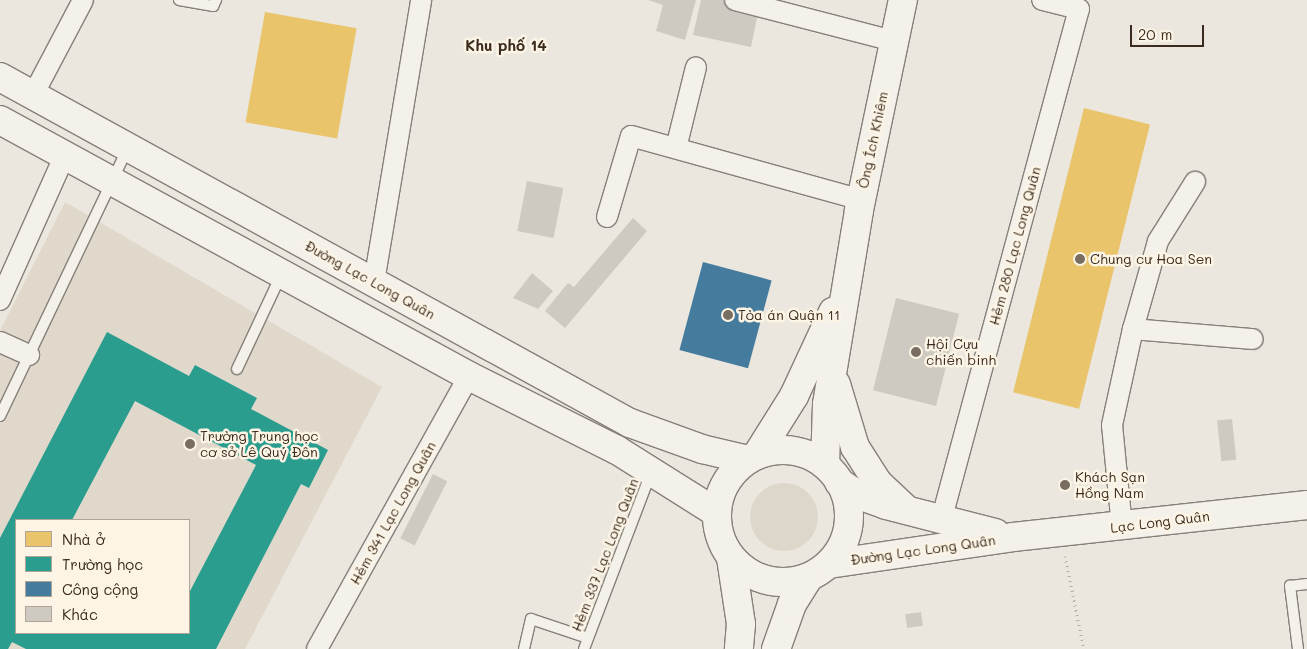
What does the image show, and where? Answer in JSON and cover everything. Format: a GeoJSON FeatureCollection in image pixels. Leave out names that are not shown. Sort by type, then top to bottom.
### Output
{"type":"FeatureCollection","features":[{"type":"Feature","properties":{"kind":"main road","name":"Ông Ích Khiêm"},"geometry":{"type":"LineString","coordinates":[[847,281],[860,200],[903,0]]}},
{"type":"Feature","properties":{"kind":"main road","name":"Đường Lạc Long Quân"},"geometry":{"type":"LineString","coordinates":[[0,77],[630,423],[709,452],[752,458]]}},
{"type":"Feature","properties":{"kind":"main road"},"geometry":{"type":"LineString","coordinates":[[0,120],[469,376],[652,470],[717,513]]}},
{"type":"Feature","properties":{"kind":"main road"},"geometry":{"type":"LineString","coordinates":[[776,649],[792,604],[818,571],[838,552],[848,523],[848,508],[832,474],[827,404],[834,375],[847,281]]}},
{"type":"Feature","properties":{"kind":"main road"},"geometry":{"type":"LineString","coordinates":[[739,649],[741,624],[732,558],[718,529],[717,513],[726,483],[752,458],[794,396],[847,281]]}},
{"type":"Feature","properties":{"kind":"main road"},"geometry":{"type":"LineString","coordinates":[[834,375],[855,447],[878,483],[909,511]]}},
{"type":"Feature","properties":{"kind":"main road"},"geometry":{"type":"LineString","coordinates":[[752,458],[791,451],[832,474]]}},
{"type":"Feature","properties":{"kind":"main road","name":"Đường Lạc Long Quân"},"geometry":{"type":"LineString","coordinates":[[832,474],[856,494],[941,521],[1013,537]]}},
{"type":"Feature","properties":{"kind":"main road","name":"Lạc Long Quân"},"geometry":{"type":"LineString","coordinates":[[1013,537],[1122,527],[1307,505]]}},
{"type":"Feature","properties":{"kind":"main road","name":"Đường Lạc Long Quân"},"geometry":{"type":"LineString","coordinates":[[818,571],[1013,537]]}},
{"type":"Feature","properties":{"kind":"main road"},"geometry":{"type":"LineString","coordinates":[[732,558],[759,578],[777,582],[818,571]]}},
{"type":"Feature","properties":{"kind":"street"},"geometry":{"type":"LineString","coordinates":[[33,95],[83,0]]}},
{"type":"Feature","properties":{"kind":"street"},"geometry":{"type":"LineString","coordinates":[[374,282],[421,0]]}},
{"type":"Feature","properties":{"kind":"street"},"geometry":{"type":"LineString","coordinates":[[735,0],[894,41]]}},
{"type":"Feature","properties":{"kind":"street","name":"Hẻm 280 Lạc Long Quân"},"geometry":{"type":"LineString","coordinates":[[941,521],[1079,9],[1042,0]]}},
{"type":"Feature","properties":{"kind":"street"},"geometry":{"type":"LineString","coordinates":[[676,148],[696,67]]}},
{"type":"Feature","properties":{"kind":"street"},"geometry":{"type":"LineString","coordinates":[[607,217],[631,136],[860,200]]}},
{"type":"Feature","properties":{"kind":"street"},"geometry":{"type":"LineString","coordinates":[[0,300],[5,274],[65,155]]}},
{"type":"Feature","properties":{"kind":"street"},"geometry":{"type":"LineString","coordinates":[[1122,527],[1112,425],[1133,329],[1158,241],[1195,182]]}},
{"type":"Feature","properties":{"kind":"street"},"geometry":{"type":"LineString","coordinates":[[1133,329],[1253,339]]}},
{"type":"Feature","properties":{"kind":"street"},"geometry":{"type":"LineString","coordinates":[[0,342],[29,355]]}},
{"type":"Feature","properties":{"kind":"street","name":"Hẻm 341 Lạc Long Quân"},"geometry":{"type":"LineString","coordinates":[[317,649],[469,376]]}},
{"type":"Feature","properties":{"kind":"lane"},"geometry":{"type":"LineString","coordinates":[[178,0],[213,6],[216,0]]}},
{"type":"Feature","properties":{"kind":"lane"},"geometry":{"type":"LineString","coordinates":[[0,416],[128,147]]}},
{"type":"Feature","properties":{"kind":"lane"},"geometry":{"type":"LineString","coordinates":[[237,369],[282,274]]}},
{"type":"Feature","properties":{"kind":"lane","name":"Hẻm 337 Lạc Long Quân"},"geometry":{"type":"LineString","coordinates":[[584,649],[652,470]]}},
{"type":"Feature","properties":{"kind":"lane"},"geometry":{"type":"LineString","coordinates":[[1298,649],[1290,586],[1307,584]]}},
{"type":"Feature","properties":{"kind":"lane"},"geometry":{"type":"LineString","coordinates":[[524,649],[531,619],[588,638]]}},
{"type":"Feature","properties":{"kind":"path"},"geometry":{"type":"LineString","coordinates":[[1061,533],[1084,649]]}},
{"type":"Feature","properties":{"kind":"shaded area","name":"Trường Trung học cơ sở Lê Quý Đôn"},"geometry":{"type":"Polygon","coordinates":[[[65,202],[382,387],[245,649],[0,649],[0,331],[65,202]]]}},
{"type":"Feature","properties":{"kind":"shaded area"},"geometry":{"type":"Polygon","coordinates":[[[784,483],[797,486],[808,493],[815,504],[818,517],[815,530],[808,541],[797,548],[784,551],[771,548],[760,541],[753,530],[750,517],[753,504],[760,493],[771,486],[784,483]]]}},
{"type":"Feature","properties":{"kind":"building: Nhà ở"},"geometry":{"type":"Polygon","coordinates":[[[265,12],[357,28],[337,138],[246,122],[265,12]]]}},
{"type":"Feature","properties":{"kind":"building: Nhà ở","name":"Chung cư Hoa Sen"},"geometry":{"type":"Polygon","coordinates":[[[1084,108],[1150,124],[1079,409],[1013,392],[1084,108]]]}},
{"type":"Feature","properties":{"kind":"building: Trường học"},"geometry":{"type":"Polygon","coordinates":[[[107,332],[189,376],[195,365],[257,398],[251,409],[328,450],[309,488],[301,484],[216,649],[26,649],[12,642],[8,649],[0,649],[0,538],[107,332]],[[135,401],[73,519],[15,519],[15,634],[190,634],[190,591],[256,465],[135,401]]]}},
{"type":"Feature","properties":{"kind":"building: Công cộng","name":"Tòa án Quận 11"},"geometry":{"type":"Polygon","coordinates":[[[703,262],[772,280],[748,368],[679,350],[703,262]]]}},
{"type":"Feature","properties":{"kind":"building: Khác"},"geometry":{"type":"Polygon","coordinates":[[[648,0],[696,0],[685,40],[656,31],[663,5],[648,0]]]}},
{"type":"Feature","properties":{"kind":"building: Khác"},"geometry":{"type":"Polygon","coordinates":[[[701,0],[723,0],[759,8],[751,47],[693,35],[701,0]]]}},
{"type":"Feature","properties":{"kind":"building: Khác"},"geometry":{"type":"Polygon","coordinates":[[[527,181],[563,188],[554,238],[517,231],[527,181]]]}},
{"type":"Feature","properties":{"kind":"building: Khác"},"geometry":{"type":"Polygon","coordinates":[[[633,218],[647,231],[565,328],[545,311],[568,283],[574,287],[633,218]]]}},
{"type":"Feature","properties":{"kind":"building: Khác"},"geometry":{"type":"Polygon","coordinates":[[[532,273],[553,291],[538,309],[513,298],[532,273]]]}},
{"type":"Feature","properties":{"kind":"building: Khác","name":"Hội Cựu chiến binh"},"geometry":{"type":"Polygon","coordinates":[[[896,298],[959,314],[936,406],[873,390],[896,298]]]}},
{"type":"Feature","properties":{"kind":"building: Khác"},"geometry":{"type":"Polygon","coordinates":[[[1232,419],[1236,460],[1221,461],[1217,421],[1232,419]]]}},
{"type":"Feature","properties":{"kind":"building: Khác"},"geometry":{"type":"Polygon","coordinates":[[[433,474],[447,481],[415,545],[400,538],[433,474]]]}},
{"type":"Feature","properties":{"kind":"building: Khác"},"geometry":{"type":"Polygon","coordinates":[[[921,612],[923,626],[907,628],[905,614],[921,612]]]}},
{"type":"Feature","properties":{"kind":"place","name":"Chung cư Hoa Sen"},"geometry":{"type":"Point","coordinates":[1080,259]}},
{"type":"Feature","properties":{"kind":"place","name":"Tòa án Quận 11"},"geometry":{"type":"Point","coordinates":[728,315]}},
{"type":"Feature","properties":{"kind":"place","name":"Hội Cựu chiến binh"},"geometry":{"type":"Point","coordinates":[916,352]}},
{"type":"Feature","properties":{"kind":"place","name":"Trường Trung học cơ sở Lê Quý Đôn"},"geometry":{"type":"Point","coordinates":[190,444]}},
{"type":"Feature","properties":{"kind":"place","name":"Khách Sạn Hồng Nam"},"geometry":{"type":"Point","coordinates":[1065,485]}},
{"type":"Feature","properties":{"kind":"district","name":"Khu phố 14"},"geometry":{"type":"Point","coordinates":[506,46]}}]}
